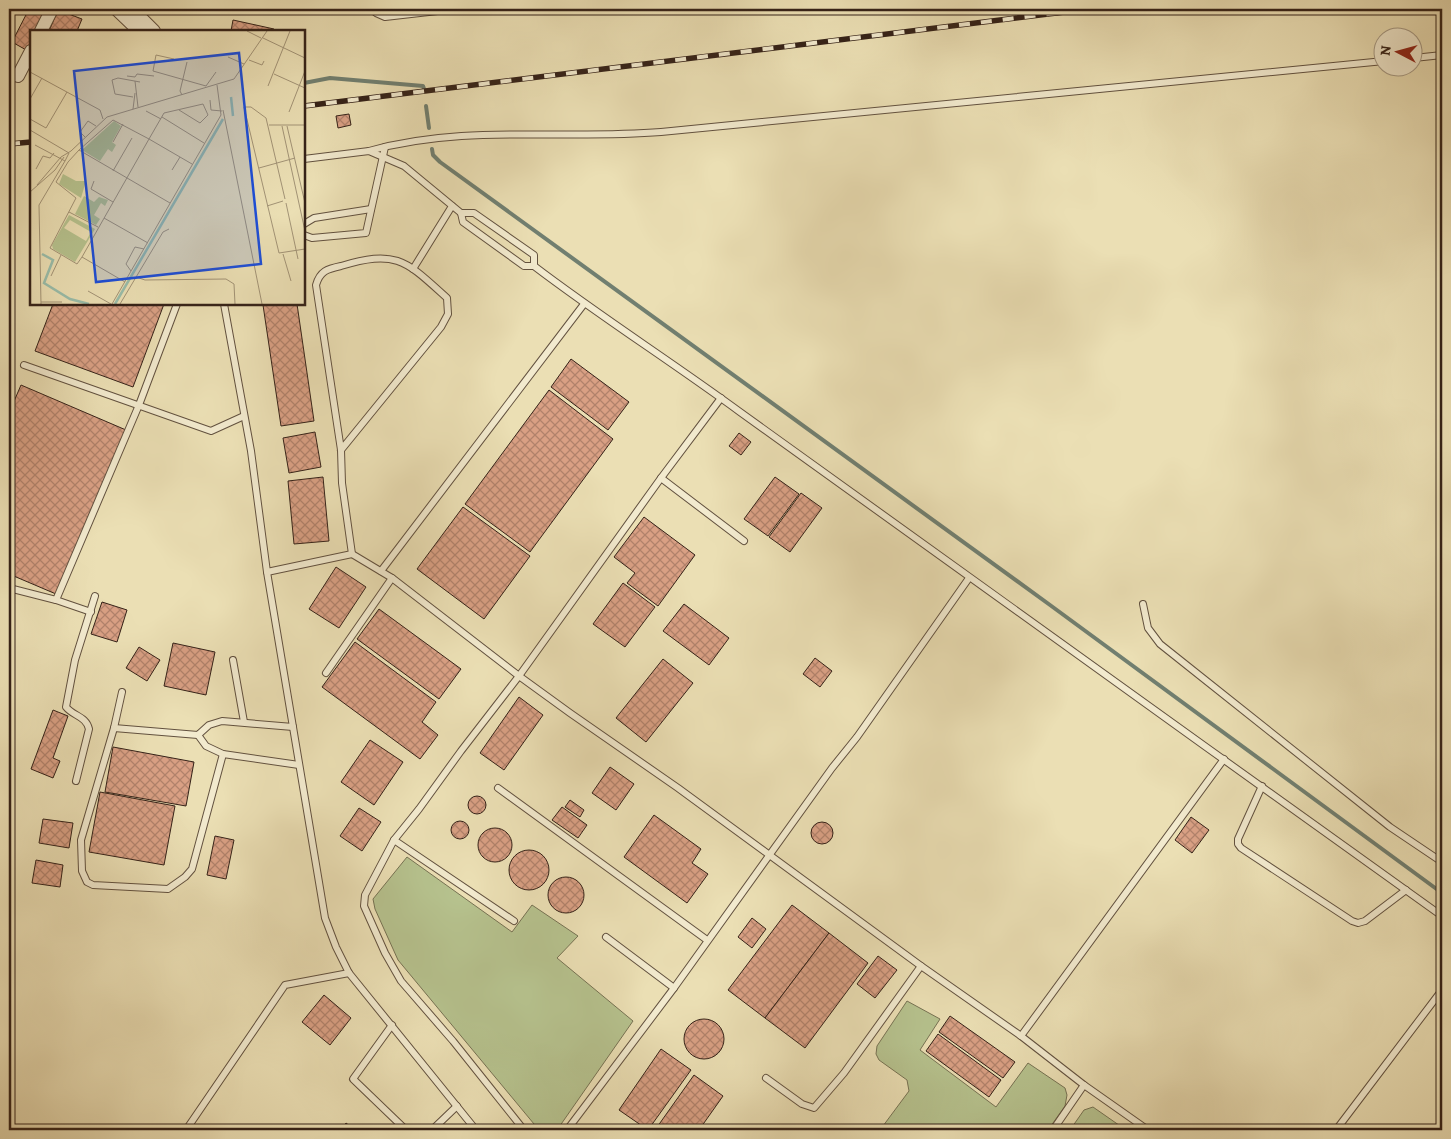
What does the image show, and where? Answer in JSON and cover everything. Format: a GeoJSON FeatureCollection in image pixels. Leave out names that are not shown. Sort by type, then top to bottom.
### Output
{"type":"FeatureCollection","features":[{"type":"Feature","properties":{"kind":"street"},"geometry":{"type":"LineString","coordinates":[[42,30],[52,9]]}},
{"type":"Feature","properties":{"kind":"street"},"geometry":{"type":"LineString","coordinates":[[116,9],[138,30]]}},
{"type":"Feature","properties":{"kind":"street"},"geometry":{"type":"LineString","coordinates":[[132,9],[153,30]]}},
{"type":"Feature","properties":{"kind":"street"},"geometry":{"type":"LineString","coordinates":[[18,76],[30,53]]}},
{"type":"Feature","properties":{"kind":"lane"},"geometry":{"type":"LineString","coordinates":[[371,9],[376,14],[385,17],[455,9]]}},
{"type":"Feature","properties":{"kind":"lane"},"geometry":{"type":"LineString","coordinates":[[1424,57],[1442,55]]}},
{"type":"Feature","properties":{"kind":"lane"},"geometry":{"type":"LineString","coordinates":[[305,160],[369,151],[412,140],[486,134],[628,135],[1374,62]]}},
{"type":"Feature","properties":{"kind":"lane"},"geometry":{"type":"LineString","coordinates":[[305,235],[312,238],[364,235],[368,230],[385,147]]}},
{"type":"Feature","properties":{"kind":"lane"},"geometry":{"type":"LineString","coordinates":[[369,151],[404,166],[461,213],[463,222],[524,266],[534,266],[584,304],[721,398],[1442,916]]}},
{"type":"Feature","properties":{"kind":"lane"},"geometry":{"type":"LineString","coordinates":[[413,269],[452,206]]}},
{"type":"Feature","properties":{"kind":"lane"},"geometry":{"type":"LineString","coordinates":[[305,223],[314,218],[371,209]]}},
{"type":"Feature","properties":{"kind":"lane"},"geometry":{"type":"LineString","coordinates":[[461,213],[474,212],[534,256],[534,266]]}},
{"type":"Feature","properties":{"kind":"lane"},"geometry":{"type":"LineString","coordinates":[[341,450],[441,327],[448,314],[447,298],[420,274],[397,259],[382,257],[363,259],[323,271],[318,276],[316,285],[341,450],[342,483],[352,554]]}},
{"type":"Feature","properties":{"kind":"lane"},"geometry":{"type":"LineString","coordinates":[[381,571],[584,304]]}},
{"type":"Feature","properties":{"kind":"lane"},"geometry":{"type":"LineString","coordinates":[[56,600],[142,406],[177,305]]}},
{"type":"Feature","properties":{"kind":"lane"},"geometry":{"type":"LineString","coordinates":[[224,305],[251,451],[267,572],[325,918],[336,947],[350,973],[476,1130]]}},
{"type":"Feature","properties":{"kind":"lane"},"geometry":{"type":"LineString","coordinates":[[24,365],[211,431],[244,416]]}},
{"type":"Feature","properties":{"kind":"lane"},"geometry":{"type":"LineString","coordinates":[[524,1130],[453,1041],[401,981],[372,926],[364,906],[366,895],[394,840],[519,676],[661,478],[721,398]]}},
{"type":"Feature","properties":{"kind":"lane"},"geometry":{"type":"LineString","coordinates":[[661,478],[744,541]]}},
{"type":"Feature","properties":{"kind":"lane"},"geometry":{"type":"LineString","coordinates":[[267,572],[352,554],[381,571],[519,676],[1021,1036],[1084,1085],[1148,1130]]}},
{"type":"Feature","properties":{"kind":"lane"},"geometry":{"type":"LineString","coordinates":[[326,672],[392,578]]}},
{"type":"Feature","properties":{"kind":"lane"},"geometry":{"type":"LineString","coordinates":[[567,1130],[674,988],[832,768],[857,737],[969,578]]}},
{"type":"Feature","properties":{"kind":"lane"},"geometry":{"type":"LineString","coordinates":[[9,588],[56,600],[91,612]]}},
{"type":"Feature","properties":{"kind":"lane"},"geometry":{"type":"LineString","coordinates":[[76,781],[89,729],[88,723],[83,718],[66,707],[75,660],[95,596]]}},
{"type":"Feature","properties":{"kind":"lane"},"geometry":{"type":"LineString","coordinates":[[1142,604],[1148,628],[1160,644],[1390,827],[1442,862]]}},
{"type":"Feature","properties":{"kind":"lane"},"geometry":{"type":"LineString","coordinates":[[233,660],[244,722]]}},
{"type":"Feature","properties":{"kind":"lane"},"geometry":{"type":"LineString","coordinates":[[122,692],[114,728],[81,840],[82,871],[87,882],[93,885],[168,889],[185,877],[192,869],[223,754]]}},
{"type":"Feature","properties":{"kind":"lane"},"geometry":{"type":"LineString","coordinates":[[114,728],[198,735],[209,725],[222,721],[293,727]]}},
{"type":"Feature","properties":{"kind":"lane"},"geometry":{"type":"LineString","coordinates":[[198,735],[206,746],[223,754],[299,765]]}},
{"type":"Feature","properties":{"kind":"lane"},"geometry":{"type":"LineString","coordinates":[[1021,1036],[1224,759]]}},
{"type":"Feature","properties":{"kind":"lane"},"geometry":{"type":"LineString","coordinates":[[1262,786],[1238,839],[1238,844],[1242,848],[1352,921],[1358,923],[1365,921],[1406,890]]}},
{"type":"Feature","properties":{"kind":"lane"},"geometry":{"type":"LineString","coordinates":[[498,788],[707,940]]}},
{"type":"Feature","properties":{"kind":"lane"},"geometry":{"type":"LineString","coordinates":[[394,840],[514,921]]}},
{"type":"Feature","properties":{"kind":"lane"},"geometry":{"type":"LineString","coordinates":[[606,937],[674,988]]}},
{"type":"Feature","properties":{"kind":"lane"},"geometry":{"type":"LineString","coordinates":[[766,1078],[802,1104],[814,1108],[844,1073],[921,966]]}},
{"type":"Feature","properties":{"kind":"lane"},"geometry":{"type":"LineString","coordinates":[[186,1130],[285,985],[350,973]]}},
{"type":"Feature","properties":{"kind":"lane"},"geometry":{"type":"LineString","coordinates":[[1336,1130],[1442,990]]}},
{"type":"Feature","properties":{"kind":"lane"},"geometry":{"type":"LineString","coordinates":[[392,1025],[353,1079],[406,1130]]}},
{"type":"Feature","properties":{"kind":"lane"},"geometry":{"type":"LineString","coordinates":[[1053,1130],[1084,1085]]}},
{"type":"Feature","properties":{"kind":"lane"},"geometry":{"type":"LineString","coordinates":[[432,1130],[457,1106]]}},
{"type":"Feature","properties":{"kind":"green space"},"geometry":{"type":"Polygon","coordinates":[[[407,857],[512,932],[532,905],[578,936],[557,958],[633,1021],[557,1130],[539,1130],[398,960],[375,909],[373,899],[407,857]]]}},
{"type":"Feature","properties":{"kind":"green space"},"geometry":{"type":"Polygon","coordinates":[[[907,1001],[940,1019],[920,1050],[996,1107],[1028,1063],[1065,1088],[1067,1095],[1065,1106],[1048,1130],[880,1130],[909,1091],[907,1080],[879,1060],[876,1054],[877,1046],[907,1001]]]}},
{"type":"Feature","properties":{"kind":"green space"},"geometry":{"type":"Polygon","coordinates":[[[1093,1107],[1126,1130],[1070,1130],[1084,1110],[1093,1107]]]}},
{"type":"Feature","properties":{"kind":"building"},"geometry":{"type":"Polygon","coordinates":[[[29,9],[50,9],[39,30],[30,30],[30,46],[28,51],[12,42],[29,9]]]}},
{"type":"Feature","properties":{"kind":"building"},"geometry":{"type":"Polygon","coordinates":[[[58,10],[82,19],[77,30],[49,30],[58,10]]]}},
{"type":"Feature","properties":{"kind":"building"},"geometry":{"type":"Polygon","coordinates":[[[233,20],[274,29],[274,30],[231,30],[233,20]]]}},
{"type":"Feature","properties":{"kind":"building"},"geometry":{"type":"Polygon","coordinates":[[[349,114],[351,125],[338,128],[336,116],[349,114]]]}},
{"type":"Feature","properties":{"kind":"building"},"geometry":{"type":"Polygon","coordinates":[[[53,305],[164,305],[133,387],[35,351],[53,305]]]}},
{"type":"Feature","properties":{"kind":"building"},"geometry":{"type":"Polygon","coordinates":[[[263,305],[297,305],[314,421],[281,426],[263,305]]]}},
{"type":"Feature","properties":{"kind":"building"},"geometry":{"type":"Polygon","coordinates":[[[571,359],[629,402],[608,430],[551,387],[571,359]]]}},
{"type":"Feature","properties":{"kind":"building"},"geometry":{"type":"Polygon","coordinates":[[[21,385],[126,430],[56,594],[9,574],[9,413],[21,385]]]}},
{"type":"Feature","properties":{"kind":"building"},"geometry":{"type":"Polygon","coordinates":[[[549,390],[613,439],[530,552],[465,504],[549,390]]]}},
{"type":"Feature","properties":{"kind":"building"},"geometry":{"type":"Polygon","coordinates":[[[315,432],[321,467],[289,473],[283,438],[315,432]]]}},
{"type":"Feature","properties":{"kind":"building"},"geometry":{"type":"Polygon","coordinates":[[[739,433],[751,442],[741,455],[729,446],[739,433]]]}},
{"type":"Feature","properties":{"kind":"building"},"geometry":{"type":"Polygon","coordinates":[[[323,477],[329,541],[294,544],[288,481],[323,477]]]}},
{"type":"Feature","properties":{"kind":"building"},"geometry":{"type":"Polygon","coordinates":[[[775,477],[799,494],[768,536],[744,519],[775,477]]]}},
{"type":"Feature","properties":{"kind":"building"},"geometry":{"type":"Polygon","coordinates":[[[801,493],[822,508],[790,552],[769,537],[801,493]]]}},
{"type":"Feature","properties":{"kind":"building"},"geometry":{"type":"Polygon","coordinates":[[[463,507],[530,556],[484,619],[417,569],[463,507]]]}},
{"type":"Feature","properties":{"kind":"building"},"geometry":{"type":"Polygon","coordinates":[[[644,517],[695,555],[658,606],[627,583],[635,573],[614,557],[644,517]]]}},
{"type":"Feature","properties":{"kind":"building"},"geometry":{"type":"Polygon","coordinates":[[[336,567],[366,587],[339,628],[309,609],[336,567]]]}},
{"type":"Feature","properties":{"kind":"building"},"geometry":{"type":"Polygon","coordinates":[[[623,583],[655,607],[625,647],[593,624],[623,583]]]}},
{"type":"Feature","properties":{"kind":"building"},"geometry":{"type":"Polygon","coordinates":[[[102,602],[127,610],[117,642],[91,634],[102,602]]]}},
{"type":"Feature","properties":{"kind":"building"},"geometry":{"type":"Polygon","coordinates":[[[684,604],[729,638],[709,665],[663,631],[684,604]]]}},
{"type":"Feature","properties":{"kind":"building"},"geometry":{"type":"Polygon","coordinates":[[[379,609],[461,669],[439,699],[357,639],[379,609]]]}},
{"type":"Feature","properties":{"kind":"building"},"geometry":{"type":"Polygon","coordinates":[[[355,642],[436,702],[422,722],[438,735],[420,759],[322,687],[355,642]]]}},
{"type":"Feature","properties":{"kind":"building"},"geometry":{"type":"Polygon","coordinates":[[[173,643],[215,652],[206,695],[164,686],[173,643]]]}},
{"type":"Feature","properties":{"kind":"building"},"geometry":{"type":"Polygon","coordinates":[[[139,647],[160,660],[147,681],[126,668],[139,647]]]}},
{"type":"Feature","properties":{"kind":"building"},"geometry":{"type":"Polygon","coordinates":[[[815,658],[832,671],[820,687],[803,674],[815,658]]]}},
{"type":"Feature","properties":{"kind":"building"},"geometry":{"type":"Polygon","coordinates":[[[663,659],[693,683],[646,742],[616,718],[663,659]]]}},
{"type":"Feature","properties":{"kind":"building"},"geometry":{"type":"Polygon","coordinates":[[[519,697],[543,715],[504,770],[480,753],[519,697]]]}},
{"type":"Feature","properties":{"kind":"building"},"geometry":{"type":"Polygon","coordinates":[[[53,710],[68,716],[53,758],[60,761],[53,778],[31,769],[53,710]]]}},
{"type":"Feature","properties":{"kind":"building"},"geometry":{"type":"Polygon","coordinates":[[[370,740],[403,762],[374,805],[341,782],[370,740]]]}},
{"type":"Feature","properties":{"kind":"building"},"geometry":{"type":"Polygon","coordinates":[[[113,747],[194,762],[186,806],[105,792],[113,747]]]}},
{"type":"Feature","properties":{"kind":"building"},"geometry":{"type":"Polygon","coordinates":[[[610,767],[634,784],[616,810],[592,793],[610,767]]]}},
{"type":"Feature","properties":{"kind":"building"},"geometry":{"type":"Polygon","coordinates":[[[100,792],[175,806],[164,865],[89,852],[100,792]]]}},
{"type":"Feature","properties":{"kind":"building"},"geometry":{"type":"Polygon","coordinates":[[[477,796],[483,799],[486,805],[483,811],[477,814],[471,811],[468,805],[471,799],[477,796]]]}},
{"type":"Feature","properties":{"kind":"building"},"geometry":{"type":"Polygon","coordinates":[[[570,800],[584,810],[580,817],[565,807],[570,800]]]}},
{"type":"Feature","properties":{"kind":"building"},"geometry":{"type":"Polygon","coordinates":[[[562,807],[587,825],[578,838],[552,820],[562,807]]]}},
{"type":"Feature","properties":{"kind":"building"},"geometry":{"type":"Polygon","coordinates":[[[359,808],[381,822],[362,851],[340,836],[359,808]]]}},
{"type":"Feature","properties":{"kind":"building"},"geometry":{"type":"Polygon","coordinates":[[[654,815],[701,849],[692,863],[708,874],[687,903],[624,857],[654,815]]]}},
{"type":"Feature","properties":{"kind":"building"},"geometry":{"type":"Polygon","coordinates":[[[1191,817],[1209,830],[1192,853],[1175,840],[1191,817]]]}},
{"type":"Feature","properties":{"kind":"building"},"geometry":{"type":"Polygon","coordinates":[[[43,819],[73,823],[69,848],[39,843],[43,819]]]}},
{"type":"Feature","properties":{"kind":"building"},"geometry":{"type":"Polygon","coordinates":[[[460,821],[466,824],[469,830],[466,836],[460,839],[454,836],[451,830],[454,824],[460,821]]]}},
{"type":"Feature","properties":{"kind":"building"},"geometry":{"type":"Polygon","coordinates":[[[822,822],[830,825],[833,833],[830,841],[822,844],[814,841],[811,833],[814,825],[822,822]]]}},
{"type":"Feature","properties":{"kind":"building"},"geometry":{"type":"Polygon","coordinates":[[[495,828],[507,833],[512,845],[507,857],[495,862],[483,857],[478,845],[483,833],[495,828]]]}},
{"type":"Feature","properties":{"kind":"building"},"geometry":{"type":"Polygon","coordinates":[[[215,836],[234,840],[226,879],[207,875],[215,836]]]}},
{"type":"Feature","properties":{"kind":"building"},"geometry":{"type":"Polygon","coordinates":[[[533,850],[540,853],[546,859],[549,870],[548,878],[540,887],[533,890],[525,890],[518,887],[510,878],[509,866],[512,859],[521,851],[533,850]]]}},
{"type":"Feature","properties":{"kind":"building"},"geometry":{"type":"Polygon","coordinates":[[[36,860],[63,865],[60,887],[32,883],[36,860]]]}},
{"type":"Feature","properties":{"kind":"building"},"geometry":{"type":"Polygon","coordinates":[[[566,877],[578,883],[584,895],[578,907],[566,913],[554,907],[548,895],[554,883],[566,877]]]}},
{"type":"Feature","properties":{"kind":"building"},"geometry":{"type":"Polygon","coordinates":[[[792,905],[829,933],[765,1018],[728,990],[792,905]]]}},
{"type":"Feature","properties":{"kind":"building"},"geometry":{"type":"Polygon","coordinates":[[[752,918],[766,929],[752,948],[738,937],[752,918]]]}},
{"type":"Feature","properties":{"kind":"building"},"geometry":{"type":"Polygon","coordinates":[[[829,933],[868,963],[805,1048],[765,1018],[829,933]]]}},
{"type":"Feature","properties":{"kind":"building"},"geometry":{"type":"Polygon","coordinates":[[[878,956],[897,970],[875,998],[857,984],[878,956]]]}},
{"type":"Feature","properties":{"kind":"building"},"geometry":{"type":"Polygon","coordinates":[[[324,995],[351,1018],[330,1045],[302,1022],[324,995]]]}},
{"type":"Feature","properties":{"kind":"building"},"geometry":{"type":"Polygon","coordinates":[[[950,1016],[1015,1062],[1003,1078],[939,1032],[950,1016]]]}},
{"type":"Feature","properties":{"kind":"building"},"geometry":{"type":"Polygon","coordinates":[[[708,1019],[715,1022],[721,1028],[724,1039],[723,1047],[715,1056],[708,1059],[700,1059],[693,1056],[685,1047],[684,1035],[687,1028],[696,1020],[708,1019]]]}},
{"type":"Feature","properties":{"kind":"building"},"geometry":{"type":"Polygon","coordinates":[[[938,1034],[1001,1080],[989,1097],[926,1051],[938,1034]]]}},
{"type":"Feature","properties":{"kind":"building"},"geometry":{"type":"Polygon","coordinates":[[[661,1049],[691,1070],[648,1130],[619,1110],[661,1049]]]}},
{"type":"Feature","properties":{"kind":"building"},"geometry":{"type":"Polygon","coordinates":[[[694,1075],[723,1096],[699,1130],[655,1130],[694,1075]]]}},
{"type":"Feature","properties":{"kind":"building"},"geometry":{"type":"Polygon","coordinates":[[[346,1123],[355,1130],[341,1130],[346,1123]]]}},
{"type":"Feature","properties":{"kind":"building"},"geometry":{"type":"Polygon","coordinates":[[[608,1125],[613,1125],[619,1130],[601,1130],[608,1125]]]}},
{"type":"Feature","properties":{"kind":"waterway"},"geometry":{"type":"LineString","coordinates":[[305,83],[330,78],[423,86],[424,89]]}},
{"type":"Feature","properties":{"kind":"waterway"},"geometry":{"type":"LineString","coordinates":[[426,106],[429,128]]}},
{"type":"Feature","properties":{"kind":"waterway"},"geometry":{"type":"LineString","coordinates":[[432,149],[433,155],[440,162],[1050,605],[1442,893]]}},
{"type":"Feature","properties":{"kind":"railway"},"geometry":{"type":"LineString","coordinates":[[305,106],[1089,9]]}},
{"type":"Feature","properties":{"kind":"railway"},"geometry":{"type":"LineString","coordinates":[[9,144],[30,142]]}}]}
